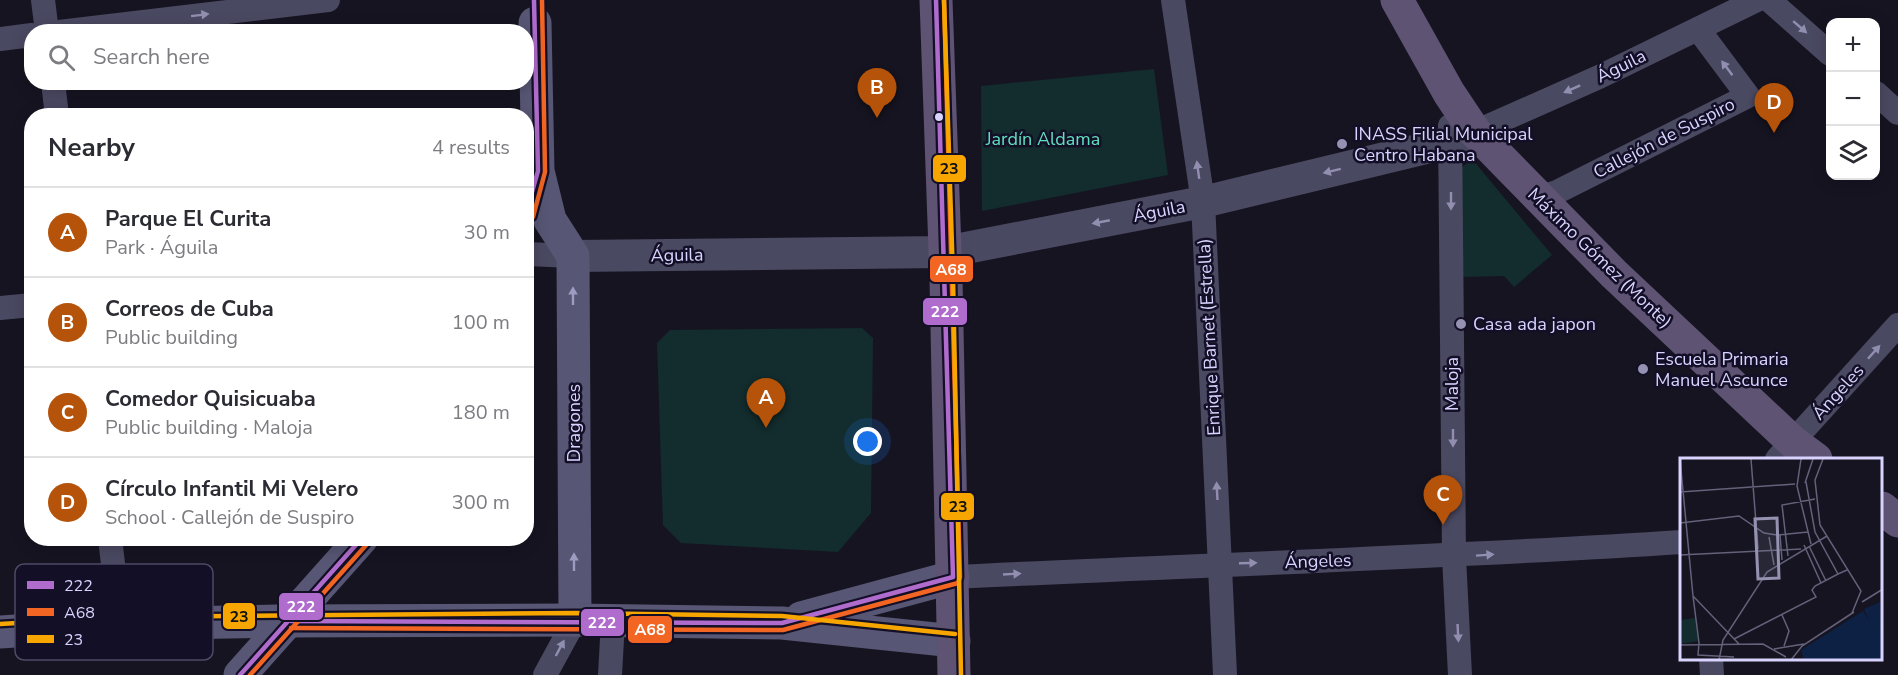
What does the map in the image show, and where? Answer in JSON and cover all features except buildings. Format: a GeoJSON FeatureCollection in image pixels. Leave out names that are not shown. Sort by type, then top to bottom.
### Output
{"type":"FeatureCollection","features":[{"type":"Feature","properties":{"kind":"main road"},"geometry":{"type":"LineString","coordinates":[[936,0],[945,252],[954,675]]}},
{"type":"Feature","properties":{"kind":"main road","name":"Máximo Gómez (Monte)"},"geometry":{"type":"LineString","coordinates":[[1397,0],[1449,93],[1463,137],[1537,198],[1795,453]]}},
{"type":"Feature","properties":{"kind":"main road"},"geometry":{"type":"LineString","coordinates":[[534,9],[538,171],[550,220],[573,256]]}},
{"type":"Feature","properties":{"kind":"main road"},"geometry":{"type":"LineString","coordinates":[[534,186],[538,171]]}},
{"type":"Feature","properties":{"kind":"main road","name":"Dragones"},"geometry":{"type":"LineString","coordinates":[[573,256],[575,620]]}},
{"type":"Feature","properties":{"kind":"main road"},"geometry":{"type":"LineString","coordinates":[[1883,510],[1898,521]]}},
{"type":"Feature","properties":{"kind":"main road"},"geometry":{"type":"LineString","coordinates":[[240,675],[291,621],[355,546]]}},
{"type":"Feature","properties":{"kind":"main road"},"geometry":{"type":"LineString","coordinates":[[782,623],[953,577]]}},
{"type":"Feature","properties":{"kind":"main road"},"geometry":{"type":"LineString","coordinates":[[213,622],[575,620],[782,623],[954,640]]}},
{"type":"Feature","properties":{"kind":"main road"},"geometry":{"type":"LineString","coordinates":[[0,633],[15,632]]}},
{"type":"Feature","properties":{"kind":"street"},"geometry":{"type":"LineString","coordinates":[[43,0],[46,24]]}},
{"type":"Feature","properties":{"kind":"street"},"geometry":{"type":"LineString","coordinates":[[126,24],[328,0]]}},
{"type":"Feature","properties":{"kind":"street","name":"Enrique Barnet (Estrella)"},"geometry":{"type":"LineString","coordinates":[[1173,0],[1203,202],[1226,675]]}},
{"type":"Feature","properties":{"kind":"street","name":"Águila"},"geometry":{"type":"LineString","coordinates":[[534,254],[573,256],[945,252],[1203,202],[1463,137],[1599,77],[1757,0]]}},
{"type":"Feature","properties":{"kind":"street"},"geometry":{"type":"LineString","coordinates":[[1769,0],[1826,50]]}},
{"type":"Feature","properties":{"kind":"street","name":"Callejón de Suspiro"},"geometry":{"type":"LineString","coordinates":[[1537,198],[1557,192],[1748,96],[1698,29]]}},
{"type":"Feature","properties":{"kind":"street"},"geometry":{"type":"LineString","coordinates":[[0,39],[24,36]]}},
{"type":"Feature","properties":{"kind":"street"},"geometry":{"type":"LineString","coordinates":[[54,90],[56,108]]}},
{"type":"Feature","properties":{"kind":"street"},"geometry":{"type":"LineString","coordinates":[[1880,97],[1898,113]]}},
{"type":"Feature","properties":{"kind":"street","name":"Maloja"},"geometry":{"type":"LineString","coordinates":[[1460,675],[1454,557],[1463,137]]}},
{"type":"Feature","properties":{"kind":"street"},"geometry":{"type":"LineString","coordinates":[[0,308],[24,306]]}},
{"type":"Feature","properties":{"kind":"street","name":"Ángeles"},"geometry":{"type":"LineString","coordinates":[[1795,453],[1898,325]]}},
{"type":"Feature","properties":{"kind":"street","name":"Ángeles"},"geometry":{"type":"LineString","coordinates":[[953,577],[1220,564],[1454,557],[1680,542]]}},
{"type":"Feature","properties":{"kind":"street"},"geometry":{"type":"LineString","coordinates":[[111,546],[113,564]]}},
{"type":"Feature","properties":{"kind":"street","name":"Dragones"},"geometry":{"type":"LineString","coordinates":[[545,675],[575,620]]}},
{"type":"Feature","properties":{"kind":"street"},"geometry":{"type":"LineString","coordinates":[[610,675],[613,621]]}},
{"type":"Feature","properties":{"kind":"street"},"geometry":{"type":"LineString","coordinates":[[1711,660],[1712,675]]}},
{"type":"Feature","properties":{"kind":"green space","name":"Jardín Aldama"},"geometry":{"type":"Polygon","coordinates":[[[1154,69],[1168,175],[982,211],[981,86],[1154,69]]]}},
{"type":"Feature","properties":{"kind":"green space"},"geometry":{"type":"Polygon","coordinates":[[[1472,159],[1552,255],[1514,287],[1504,276],[1462,277],[1459,170],[1472,159]]]}},
{"type":"Feature","properties":{"kind":"green space"},"geometry":{"type":"Polygon","coordinates":[[[862,328],[873,338],[871,513],[838,552],[681,543],[663,525],[657,343],[670,330],[862,328]]]}},
{"type":"Feature","properties":{"kind":"transit line","name":"222"},"geometry":{"type":"LineString","coordinates":[[534,0],[538,171],[534,185]]}},
{"type":"Feature","properties":{"kind":"transit line","name":"A68"},"geometry":{"type":"LineString","coordinates":[[534,213],[545,172],[542,0]]}},
{"type":"Feature","properties":{"kind":"transit line","name":"222"},"geometry":{"type":"LineString","coordinates":[[291,621],[782,623],[953,577],[936,0]]}},
{"type":"Feature","properties":{"kind":"transit line","name":"A68"},"geometry":{"type":"LineString","coordinates":[[291,628],[783,630],[958,583],[960,577],[944,0]]}},
{"type":"Feature","properties":{"kind":"transit line","name":"23"},"geometry":{"type":"LineString","coordinates":[[944,0],[953,278],[961,675]]}},
{"type":"Feature","properties":{"kind":"transit line","name":"222"},"geometry":{"type":"LineString","coordinates":[[240,675],[355,546]]}},
{"type":"Feature","properties":{"kind":"transit line","name":"A68"},"geometry":{"type":"LineString","coordinates":[[250,675],[365,546]]}},
{"type":"Feature","properties":{"kind":"transit line","name":"23"},"geometry":{"type":"LineString","coordinates":[[213,616],[575,613],[782,616],[955,634]]}},
{"type":"Feature","properties":{"kind":"transit line","name":"23"},"geometry":{"type":"LineString","coordinates":[[0,624],[15,623]]}},
{"type":"Feature","properties":{"kind":"place","name":"Correos de Cuba"},"geometry":{"type":"Point","coordinates":[877,118]}},
{"type":"Feature","properties":{"kind":"place","name":"Círculo Infantil Mi Velero"},"geometry":{"type":"Point","coordinates":[1774,133]}},
{"type":"Feature","properties":{"kind":"place","name":"INASS Filial Municipal Centro Habana"},"geometry":{"type":"Point","coordinates":[1342,144]}},
{"type":"Feature","properties":{"kind":"place","name":"Casa ada japon"},"geometry":{"type":"Point","coordinates":[1461,324]}},
{"type":"Feature","properties":{"kind":"place","name":"Escuela Primaria Manuel Ascunce"},"geometry":{"type":"Point","coordinates":[1643,369]}},
{"type":"Feature","properties":{"kind":"place","name":"Parque El Curita"},"geometry":{"type":"Point","coordinates":[766,428]}},
{"type":"Feature","properties":{"kind":"place","name":"Comedor Quisicuaba"},"geometry":{"type":"Point","coordinates":[1443,525]}}]}
